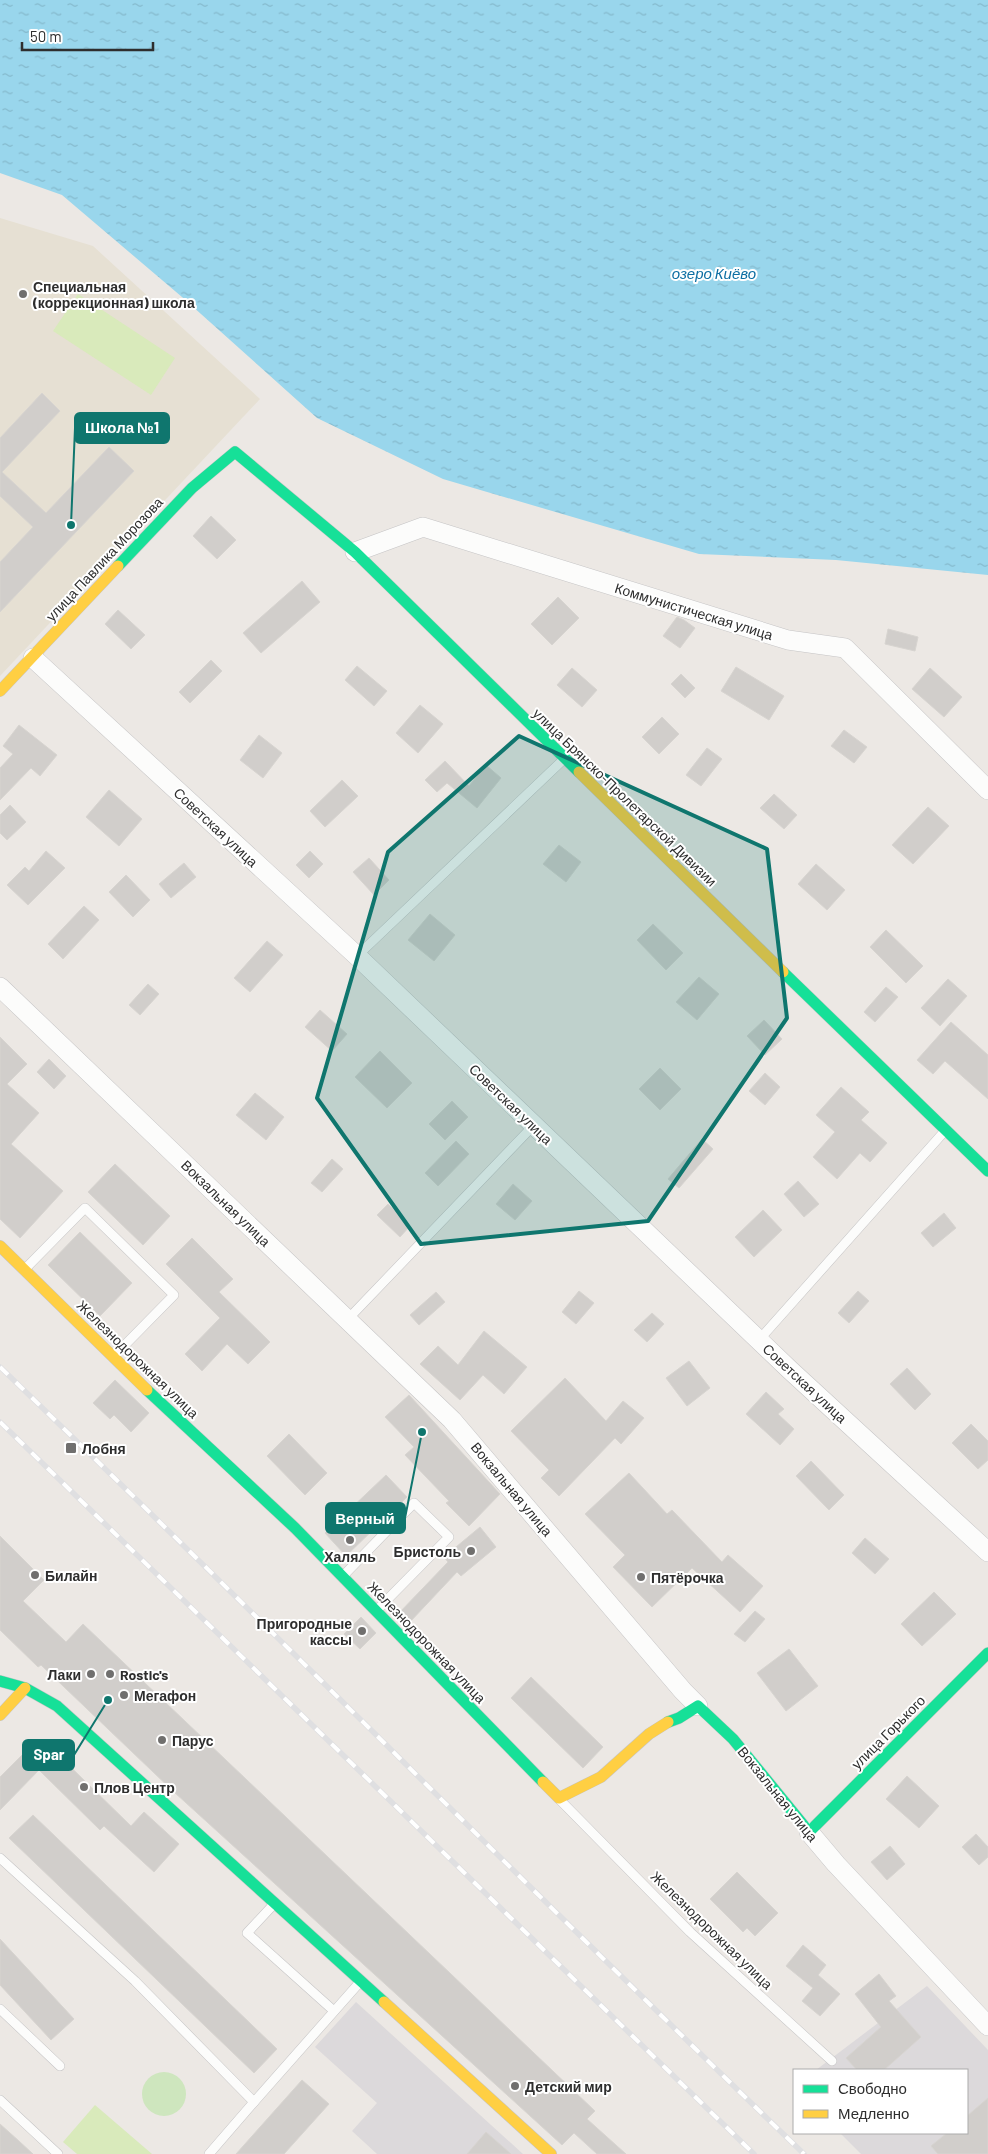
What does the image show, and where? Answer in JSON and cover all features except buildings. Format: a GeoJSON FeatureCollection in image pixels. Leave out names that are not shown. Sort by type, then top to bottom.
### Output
{"type":"FeatureCollection","features":[{"type":"Feature","properties":{"kind":"street","name":"улица Брянско-Пролетарской Дивизии"},"geometry":{"type":"LineString","coordinates":[[235,452],[355,552],[944,1131],[985,1163]]}},
{"type":"Feature","properties":{"kind":"street","name":"улица Павлика Морозова"},"geometry":{"type":"LineString","coordinates":[[0,691],[192,488],[235,452]]}},
{"type":"Feature","properties":{"kind":"street","name":"Коммунистическая улица"},"geometry":{"type":"LineString","coordinates":[[355,552],[423,527],[788,640],[845,648],[988,790]]}},
{"type":"Feature","properties":{"kind":"street","name":"Советская улица"},"geometry":{"type":"LineString","coordinates":[[33,658],[357,956],[759,1340],[988,1552]]}},
{"type":"Feature","properties":{"kind":"street","name":"Вокзальная улица"},"geometry":{"type":"LineString","coordinates":[[0,987],[452,1420],[676,1684],[733,1739],[836,1864],[988,2026]]}},
{"type":"Feature","properties":{"kind":"street","name":"Железнодорожная улица"},"geometry":{"type":"LineString","coordinates":[[0,1246],[166,1409],[295,1528],[558,1798]]}},
{"type":"Feature","properties":{"kind":"street","name":"улица Горького"},"geometry":{"type":"LineString","coordinates":[[809,1832],[988,1653]]}},
{"type":"Feature","properties":{"kind":"street"},"geometry":{"type":"LineString","coordinates":[[0,1681],[25,1688],[57,1706],[550,2154]]}},
{"type":"Feature","properties":{"kind":"street"},"geometry":{"type":"LineString","coordinates":[[0,1715],[25,1688]]}},
{"type":"Feature","properties":{"kind":"street"},"geometry":{"type":"LineString","coordinates":[[558,1798],[601,1777],[649,1734],[663,1724],[679,1718],[698,1706]]}},
{"type":"Feature","properties":{"kind":"lane"},"geometry":{"type":"LineString","coordinates":[[357,956],[565,759]]}},
{"type":"Feature","properties":{"kind":"lane"},"geometry":{"type":"LineString","coordinates":[[348,1319],[534,1125]]}},
{"type":"Feature","properties":{"kind":"lane"},"geometry":{"type":"LineString","coordinates":[[759,1340],[944,1131]]}},
{"type":"Feature","properties":{"kind":"lane"},"geometry":{"type":"LineString","coordinates":[[24,1270],[85,1208],[174,1295],[113,1357]]}},
{"type":"Feature","properties":{"kind":"lane"},"geometry":{"type":"LineString","coordinates":[[342,1576],[414,1503],[449,1537],[376,1611]]}},
{"type":"Feature","properties":{"kind":"lane","name":"Железнодорожная улица"},"geometry":{"type":"LineString","coordinates":[[558,1798],[690,1932],[832,2061]]}},
{"type":"Feature","properties":{"kind":"lane"},"geometry":{"type":"LineString","coordinates":[[0,1858],[135,1981],[254,2102]]}},
{"type":"Feature","properties":{"kind":"lane"},"geometry":{"type":"LineString","coordinates":[[274,1904],[247,1933],[334,2011]]}},
{"type":"Feature","properties":{"kind":"lane"},"geometry":{"type":"LineString","coordinates":[[209,2154],[360,1982]]}},
{"type":"Feature","properties":{"kind":"lane"},"geometry":{"type":"LineString","coordinates":[[0,2009],[60,2066]]}},
{"type":"Feature","properties":{"kind":"lane"},"geometry":{"type":"LineString","coordinates":[[0,2100],[51,2152]]}},
{"type":"Feature","properties":{"kind":"highlighted area"},"geometry":{"type":"Polygon","coordinates":[[[519,736],[767,849],[787,1018],[648,1221],[421,1244],[317,1098],[388,852],[519,736]]]}},
{"type":"Feature","properties":{"kind":"shaded area"},"geometry":{"type":"Polygon","coordinates":[[[0,218],[93,246],[260,399],[0,676],[0,218]]]}},
{"type":"Feature","properties":{"kind":"shaded area"},"geometry":{"type":"Polygon","coordinates":[[[927,1986],[988,2050],[988,2154],[861,2154],[841,2134],[968,2134],[968,2069],[817,2069],[927,1986]]]}},
{"type":"Feature","properties":{"kind":"shaded area"},"geometry":{"type":"Polygon","coordinates":[[[356,2002],[523,2154],[377,2154],[352,2131],[377,2103],[315,2047],[356,2002]]]}},
{"type":"Feature","properties":{"kind":"green space"},"geometry":{"type":"Polygon","coordinates":[[[78,294],[175,358],[151,395],[53,331],[78,294]]]}},
{"type":"Feature","properties":{"kind":"green space"},"geometry":{"type":"Polygon","coordinates":[[[168,2072],[180,2078],[185,2085],[185,2103],[180,2110],[173,2115],[160,2116],[152,2113],[145,2106],[142,2090],[145,2082],[152,2075],[168,2072]]]}},
{"type":"Feature","properties":{"kind":"green space"},"geometry":{"type":"Polygon","coordinates":[[[95,2105],[152,2154],[77,2154],[63,2142],[95,2105]]]}},
{"type":"Feature","properties":{"kind":"water","name":"озеро Киёво"},"geometry":{"type":"Polygon","coordinates":[[[0,0],[988,0],[988,575],[836,560],[699,554],[443,479],[317,418],[182,297],[62,195],[0,173],[0,0]]]}},
{"type":"Feature","properties":{"kind":"railway"},"geometry":{"type":"LineString","coordinates":[[0,1367],[804,2154]]}},
{"type":"Feature","properties":{"kind":"railway"},"geometry":{"type":"LineString","coordinates":[[0,1422],[754,2154]]}},
{"type":"Feature","properties":{"kind":"traffic: fast"},"geometry":{"type":"LineString","coordinates":[[118,566],[192,488],[235,452],[355,552],[579,772]]}},
{"type":"Feature","properties":{"kind":"traffic: fast"},"geometry":{"type":"LineString","coordinates":[[783,972],[988,1171]]}},
{"type":"Feature","properties":{"kind":"traffic: fast"},"geometry":{"type":"LineString","coordinates":[[147,1390],[295,1528],[543,1782]]}},
{"type":"Feature","properties":{"kind":"traffic: fast"},"geometry":{"type":"LineString","coordinates":[[668,1722],[679,1718],[698,1706],[733,1739],[809,1832],[988,1653]]}},
{"type":"Feature","properties":{"kind":"traffic: fast"},"geometry":{"type":"LineString","coordinates":[[0,1681],[25,1688],[57,1706],[384,2002]]}},
{"type":"Feature","properties":{"kind":"traffic: slow"},"geometry":{"type":"LineString","coordinates":[[0,691],[118,566]]}},
{"type":"Feature","properties":{"kind":"traffic: slow"},"geometry":{"type":"LineString","coordinates":[[579,772],[783,972]]}},
{"type":"Feature","properties":{"kind":"traffic: slow"},"geometry":{"type":"LineString","coordinates":[[0,1246],[147,1390]]}},
{"type":"Feature","properties":{"kind":"traffic: slow"},"geometry":{"type":"LineString","coordinates":[[0,1715],[25,1688]]}},
{"type":"Feature","properties":{"kind":"traffic: slow"},"geometry":{"type":"LineString","coordinates":[[543,1782],[559,1798],[601,1777],[649,1734],[668,1722]]}},
{"type":"Feature","properties":{"kind":"traffic: slow"},"geometry":{"type":"LineString","coordinates":[[384,2002],[551,2154]]}},
{"type":"Feature","properties":{"kind":"place","name":"Специальная (коррекционная) школа"},"geometry":{"type":"Point","coordinates":[23,294]}},
{"type":"Feature","properties":{"kind":"place","name":"Школа №1"},"geometry":{"type":"Point","coordinates":[71,525]}},
{"type":"Feature","properties":{"kind":"place","name":"Верный"},"geometry":{"type":"Point","coordinates":[422,1432]}},
{"type":"Feature","properties":{"kind":"place","name":"Лобня"},"geometry":{"type":"Point","coordinates":[71,1448]}},
{"type":"Feature","properties":{"kind":"place","name":"Халяль"},"geometry":{"type":"Point","coordinates":[350,1540]}},
{"type":"Feature","properties":{"kind":"place","name":"Бристоль"},"geometry":{"type":"Point","coordinates":[471,1551]}},
{"type":"Feature","properties":{"kind":"place","name":"Билайн"},"geometry":{"type":"Point","coordinates":[35,1575]}},
{"type":"Feature","properties":{"kind":"place","name":"Пятёрочка"},"geometry":{"type":"Point","coordinates":[641,1577]}},
{"type":"Feature","properties":{"kind":"place","name":"Пригородные кассы"},"geometry":{"type":"Point","coordinates":[362,1631]}},
{"type":"Feature","properties":{"kind":"place","name":"Лаки"},"geometry":{"type":"Point","coordinates":[91,1674]}},
{"type":"Feature","properties":{"kind":"place","name":"Rostic's"},"geometry":{"type":"Point","coordinates":[110,1674]}},
{"type":"Feature","properties":{"kind":"place","name":"Мегафон"},"geometry":{"type":"Point","coordinates":[124,1695]}},
{"type":"Feature","properties":{"kind":"place","name":"Spar"},"geometry":{"type":"Point","coordinates":[108,1700]}},
{"type":"Feature","properties":{"kind":"place","name":"Парус"},"geometry":{"type":"Point","coordinates":[162,1740]}},
{"type":"Feature","properties":{"kind":"place","name":"Плов Центр"},"geometry":{"type":"Point","coordinates":[84,1787]}},
{"type":"Feature","properties":{"kind":"place","name":"Детский мир"},"geometry":{"type":"Point","coordinates":[515,2086]}}]}
